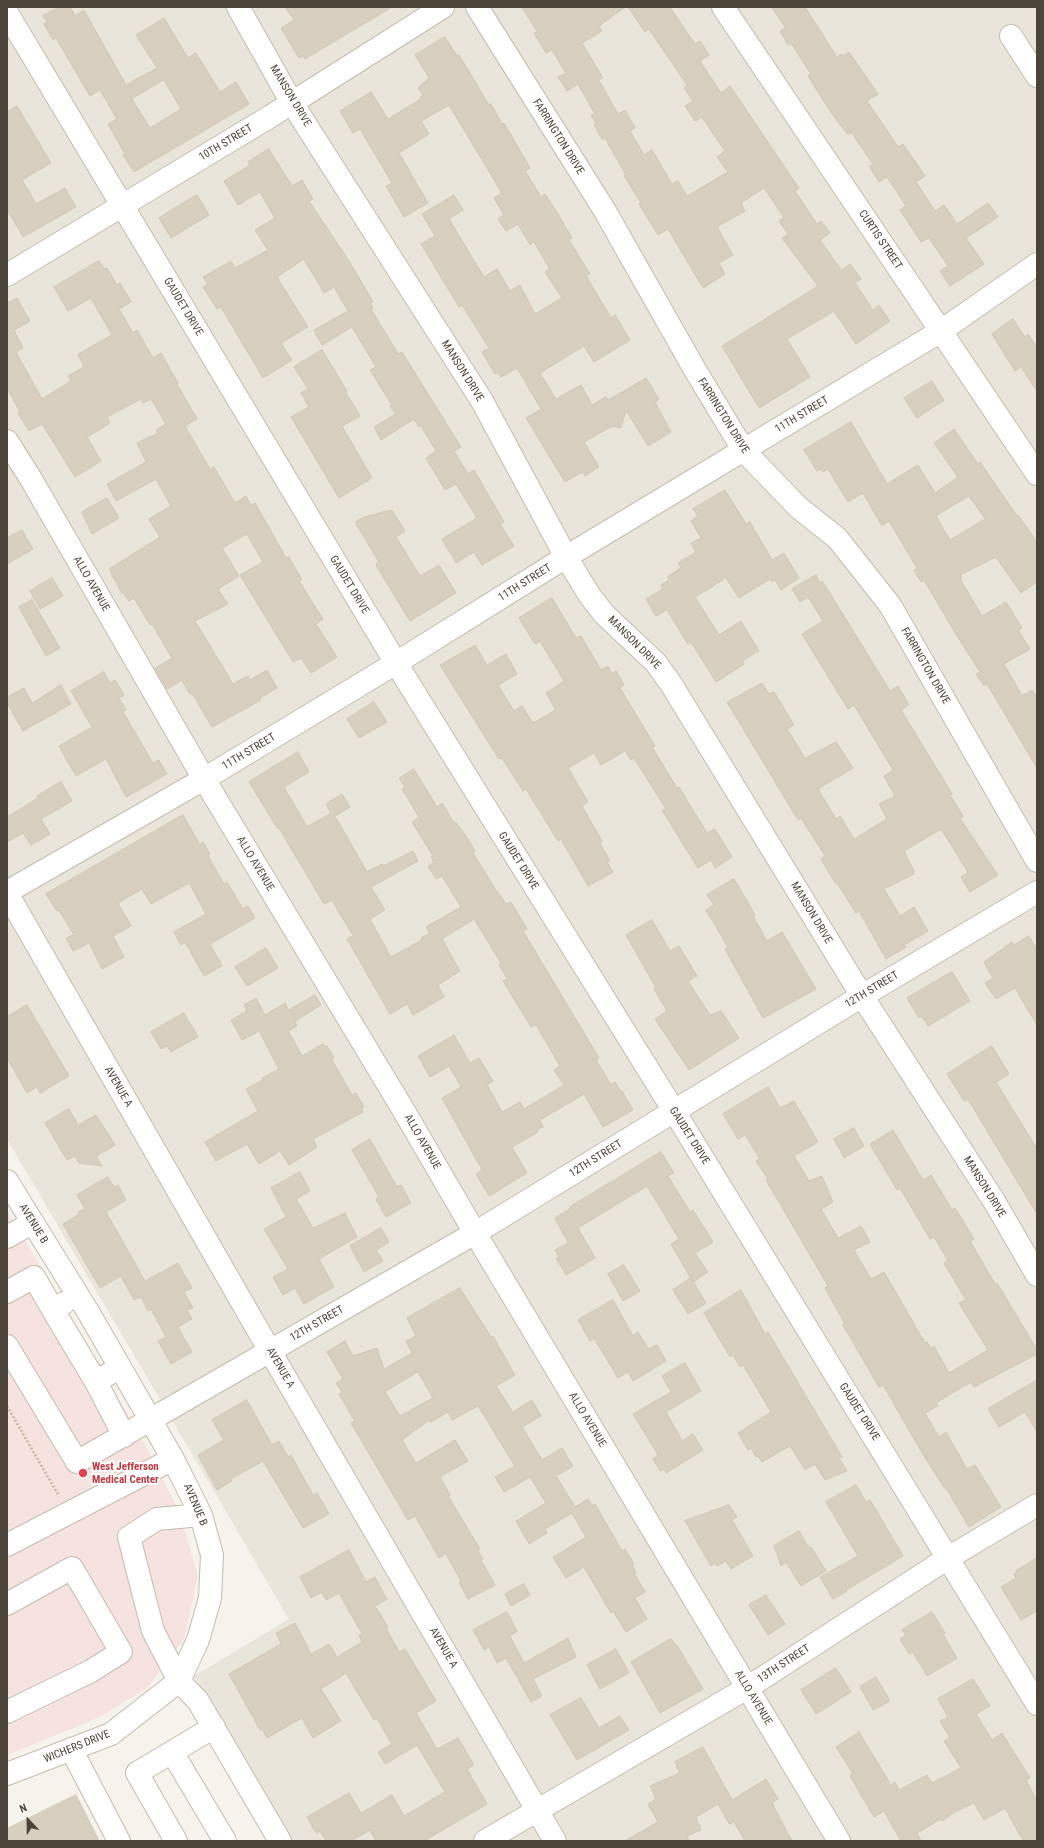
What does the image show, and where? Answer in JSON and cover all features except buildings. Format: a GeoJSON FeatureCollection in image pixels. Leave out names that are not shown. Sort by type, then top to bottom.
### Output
{"type":"FeatureCollection","features":[{"type":"Feature","properties":{"kind":"street","name":"MANSON DRIVE"},"geometry":{"type":"LineString","coordinates":[[238,7],[292,103],[482,401],[566,557],[590,596],[604,614],[656,663],[672,684],[862,996],[994,1200],[1037,1275]]}},
{"type":"Feature","properties":{"kind":"street","name":"10TH STREET"},"geometry":{"type":"LineString","coordinates":[[7,275],[292,103],[443,7]]}},
{"type":"Feature","properties":{"kind":"street","name":"FARRINGTON DRIVE"},"geometry":{"type":"LineString","coordinates":[[477,7],[605,212],[695,370],[744,451],[799,508],[837,538],[890,605],[1037,861]]}},
{"type":"Feature","properties":{"kind":"street","name":"CURTIS STREET"},"geometry":{"type":"LineString","coordinates":[[723,7],[1037,474]]}},
{"type":"Feature","properties":{"kind":"street","name":"GAUDET DRIVE"},"geometry":{"type":"LineString","coordinates":[[7,14],[396,663],[674,1111],[1037,1704]]}},
{"type":"Feature","properties":{"kind":"street"},"geometry":{"type":"LineString","coordinates":[[1011,36],[1037,76]]}},
{"type":"Feature","properties":{"kind":"street","name":"11TH STREET"},"geometry":{"type":"LineString","coordinates":[[7,892],[204,780],[566,557],[941,331],[1037,264]]}},
{"type":"Feature","properties":{"kind":"street","name":"ALLO AVENUE"},"geometry":{"type":"LineString","coordinates":[[7,441],[31,479],[204,780],[404,1111],[475,1233],[839,1841]]}},
{"type":"Feature","properties":{"kind":"street","name":"AVENUE A"},"geometry":{"type":"LineString","coordinates":[[7,892],[270,1351],[555,1841]]}},
{"type":"Feature","properties":{"kind":"street","name":"12TH STREET"},"geometry":{"type":"LineString","coordinates":[[7,1346],[77,1462],[151,1421],[475,1233],[862,996],[1037,892]]}},
{"type":"Feature","properties":{"kind":"street","name":"AVENUE B"},"geometry":{"type":"LineString","coordinates":[[7,1181],[120,1367],[173,1459],[201,1515],[212,1555],[210,1598],[198,1640],[180,1681]]}},
{"type":"Feature","properties":{"kind":"street"},"geometry":{"type":"LineString","coordinates":[[7,1237],[32,1223]]}},
{"type":"Feature","properties":{"kind":"street"},"geometry":{"type":"LineString","coordinates":[[7,1292],[34,1277],[52,1310],[96,1382],[124,1436]]}},
{"type":"Feature","properties":{"kind":"street"},"geometry":{"type":"LineString","coordinates":[[52,1310],[76,1293]]}},
{"type":"Feature","properties":{"kind":"street"},"geometry":{"type":"LineString","coordinates":[[96,1382],[120,1367]]}},
{"type":"Feature","properties":{"kind":"street"},"geometry":{"type":"LineString","coordinates":[[7,1545],[173,1459]]}},
{"type":"Feature","properties":{"kind":"street","name":"13TH STREET"},"geometry":{"type":"LineString","coordinates":[[485,1841],[747,1688],[948,1558],[1037,1505]]}},
{"type":"Feature","properties":{"kind":"street"},"geometry":{"type":"LineString","coordinates":[[201,1515],[156,1519],[129,1537],[153,1631],[180,1681],[198,1701],[280,1841]]}},
{"type":"Feature","properties":{"kind":"street"},"geometry":{"type":"LineString","coordinates":[[7,1604],[72,1568],[120,1652],[91,1671],[7,1712]]}},
{"type":"Feature","properties":{"kind":"street","name":"WICHERS DRIVE"},"geometry":{"type":"LineString","coordinates":[[7,1774],[111,1734],[180,1681]]}},
{"type":"Feature","properties":{"kind":"street"},"geometry":{"type":"LineString","coordinates":[[176,1841],[137,1773],[214,1727]]}},
{"type":"Feature","properties":{"kind":"street"},"geometry":{"type":"LineString","coordinates":[[71,1749],[119,1841]]}},
{"type":"Feature","properties":{"kind":"street"},"geometry":{"type":"LineString","coordinates":[[172,1752],[225,1841]]}},
{"type":"Feature","properties":{"kind":"path"},"geometry":{"type":"LineString","coordinates":[[7,1406],[62,1501]]}},
{"type":"Feature","properties":{"kind":"shaded area"},"geometry":{"type":"Polygon","coordinates":[[[7,7],[1037,7],[1037,1841],[291,1841],[194,1676],[289,1619],[7,1139],[7,7]]]}},
{"type":"Feature","properties":{"kind":"shaded area","name":"West Jefferson Medical Center"},"geometry":{"type":"Polygon","coordinates":[[[7,1210],[140,1435],[179,1511],[198,1576],[184,1640],[147,1688],[100,1717],[7,1755],[7,1210]]]}},
{"type":"Feature","properties":{"kind":"place","name":"West Jefferson Medical Center"},"geometry":{"type":"Point","coordinates":[83,1473]}}]}
